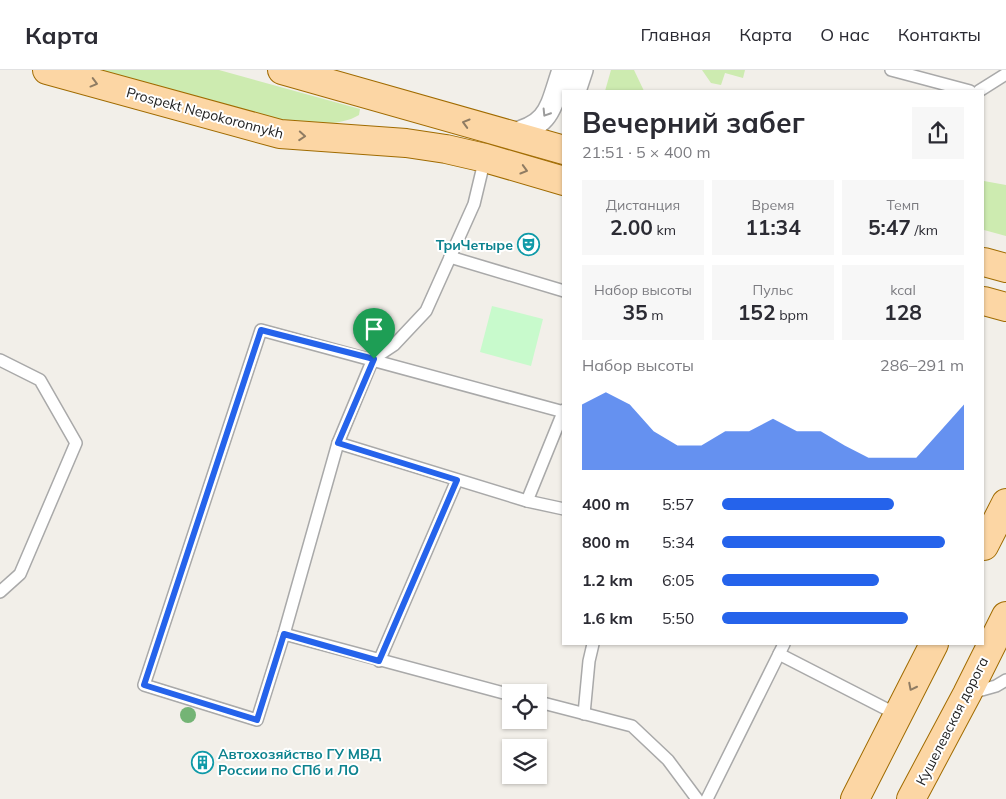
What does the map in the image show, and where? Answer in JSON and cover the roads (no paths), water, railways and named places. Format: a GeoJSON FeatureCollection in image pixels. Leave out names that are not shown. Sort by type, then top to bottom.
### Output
{"type":"FeatureCollection","features":[{"type":"Feature","properties":{"kind":"main road","name":"Prospekt Nepokoronnykh"},"geometry":{"type":"LineString","coordinates":[[47,70],[280,134],[406,143],[446,149],[485,158],[562,180]]}},
{"type":"Feature","properties":{"kind":"main road"},"geometry":{"type":"LineString","coordinates":[[282,70],[562,149]]}},
{"type":"Feature","properties":{"kind":"main road"},"geometry":{"type":"LineString","coordinates":[[984,262],[1006,268]]}},
{"type":"Feature","properties":{"kind":"main road"},"geometry":{"type":"LineString","coordinates":[[984,301],[1006,307]]}},
{"type":"Feature","properties":{"kind":"main road"},"geometry":{"type":"LineString","coordinates":[[987,533],[1006,503]]}},
{"type":"Feature","properties":{"kind":"main road","name":"Кушелевская дорога"},"geometry":{"type":"LineString","coordinates":[[911,799],[1006,616]]}},
{"type":"Feature","properties":{"kind":"main road"},"geometry":{"type":"LineString","coordinates":[[856,799],[933,645]]}},
{"type":"Feature","properties":{"kind":"street"},"geometry":{"type":"LineString","coordinates":[[508,135],[526,131],[537,125],[546,115],[563,70]]}},
{"type":"Feature","properties":{"kind":"street"},"geometry":{"type":"LineString","coordinates":[[575,90],[582,70]]}},
{"type":"Feature","properties":{"kind":"lane"},"geometry":{"type":"LineString","coordinates":[[891,70],[966,90]]}},
{"type":"Feature","properties":{"kind":"lane"},"geometry":{"type":"LineString","coordinates":[[981,90],[1006,74]]}},
{"type":"Feature","properties":{"kind":"lane"},"geometry":{"type":"LineString","coordinates":[[485,158],[474,204],[426,311],[394,345],[374,359],[338,443],[284,634],[257,720],[144,685],[261,330],[374,359],[562,410]]}},
{"type":"Feature","properties":{"kind":"lane"},"geometry":{"type":"LineString","coordinates":[[450,257],[562,290]]}},
{"type":"Feature","properties":{"kind":"lane"},"geometry":{"type":"LineString","coordinates":[[0,360],[40,380],[76,443],[20,574],[0,592]]}},
{"type":"Feature","properties":{"kind":"lane"},"geometry":{"type":"LineString","coordinates":[[527,501],[562,416]]}},
{"type":"Feature","properties":{"kind":"lane"},"geometry":{"type":"LineString","coordinates":[[338,443],[527,501],[562,509]]}},
{"type":"Feature","properties":{"kind":"lane"},"geometry":{"type":"LineString","coordinates":[[379,661],[457,480]]}},
{"type":"Feature","properties":{"kind":"lane"},"geometry":{"type":"LineString","coordinates":[[284,634],[502,693]]}},
{"type":"Feature","properties":{"kind":"lane"},"geometry":{"type":"LineString","coordinates":[[584,714],[588,662],[593,645]]}},
{"type":"Feature","properties":{"kind":"lane"},"geometry":{"type":"LineString","coordinates":[[707,799],[781,649],[898,715]]}},
{"type":"Feature","properties":{"kind":"lane"},"geometry":{"type":"LineString","coordinates":[[967,694],[996,686],[1006,680]]}},
{"type":"Feature","properties":{"kind":"lane"},"geometry":{"type":"LineString","coordinates":[[547,704],[632,726],[668,760],[697,799]]}},
{"type":"Feature","properties":{"kind":"place","name":"ТриЧетыре"},"geometry":{"type":"Point","coordinates":[529,245]}},
{"type":"Feature","properties":{"kind":"place","name":"Автохозяйство ГУ МВД России по СПб и ЛО"},"geometry":{"type":"Point","coordinates":[202,762]}}]}
